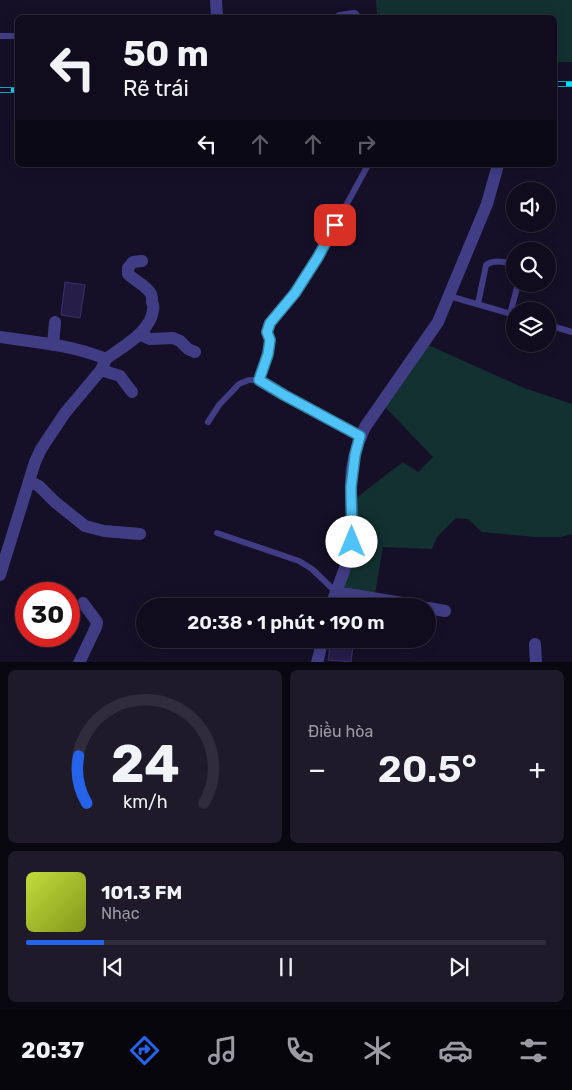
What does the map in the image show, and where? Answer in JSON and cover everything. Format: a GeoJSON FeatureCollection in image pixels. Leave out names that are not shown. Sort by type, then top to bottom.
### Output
{"type":"FeatureCollection","features":[{"type":"Feature","properties":{"kind":"street"},"geometry":{"type":"LineString","coordinates":[[216,0],[217,15]]}},
{"type":"Feature","properties":{"kind":"street"},"geometry":{"type":"LineString","coordinates":[[334,598],[348,564],[352,542],[351,487],[355,455],[360,436],[438,322],[487,204],[497,167]]}},
{"type":"Feature","properties":{"kind":"street"},"geometry":{"type":"LineString","coordinates":[[0,576],[35,462],[41,449],[65,413],[104,365],[142,332],[149,321],[153,310],[151,295],[143,285],[128,274],[128,268],[133,262],[142,261]]}},
{"type":"Feature","properties":{"kind":"street"},"geometry":{"type":"LineString","coordinates":[[53,345],[56,322]]}},
{"type":"Feature","properties":{"kind":"street"},"geometry":{"type":"LineString","coordinates":[[139,334],[150,339],[173,338],[195,352]]}},
{"type":"Feature","properties":{"kind":"street"},"geometry":{"type":"LineString","coordinates":[[0,337],[92,353],[104,365],[120,376],[132,392]]}},
{"type":"Feature","properties":{"kind":"street"},"geometry":{"type":"LineString","coordinates":[[29,481],[38,486],[85,526],[93,529],[140,534]]}},
{"type":"Feature","properties":{"kind":"street"},"geometry":{"type":"LineString","coordinates":[[336,592],[372,598]]}},
{"type":"Feature","properties":{"kind":"street"},"geometry":{"type":"LineString","coordinates":[[79,662],[97,622],[84,603]]}},
{"type":"Feature","properties":{"kind":"street"},"geometry":{"type":"LineString","coordinates":[[436,609],[445,610]]}},
{"type":"Feature","properties":{"kind":"street"},"geometry":{"type":"LineString","coordinates":[[535,644],[536,662]]}},
{"type":"Feature","properties":{"kind":"street"},"geometry":{"type":"LineString","coordinates":[[317,662],[321,648]]}},
{"type":"Feature","properties":{"kind":"lane"},"geometry":{"type":"LineString","coordinates":[[0,36],[15,36]]}},
{"type":"Feature","properties":{"kind":"lane"},"geometry":{"type":"LineString","coordinates":[[259,380],[268,354],[270,340],[267,332],[270,323],[295,293],[318,257],[367,167]]}},
{"type":"Feature","properties":{"kind":"lane"},"geometry":{"type":"LineString","coordinates":[[478,304],[486,266],[495,261],[506,263]]}},
{"type":"Feature","properties":{"kind":"lane"},"geometry":{"type":"LineString","coordinates":[[449,296],[506,313]]}},
{"type":"Feature","properties":{"kind":"lane"},"geometry":{"type":"LineString","coordinates":[[556,327],[572,332]]}},
{"type":"Feature","properties":{"kind":"lane"},"geometry":{"type":"LineString","coordinates":[[208,422],[219,405],[239,384],[249,380],[259,380],[360,436]]}},
{"type":"Feature","properties":{"kind":"lane"},"geometry":{"type":"LineString","coordinates":[[217,534],[299,561],[312,569],[336,592]]}},
{"type":"Feature","properties":{"kind":"green space"},"geometry":{"type":"Polygon","coordinates":[[[376,0],[572,0],[572,62],[557,62],[557,15],[377,15],[376,0]]]}},
{"type":"Feature","properties":{"kind":"green space"},"geometry":{"type":"Polygon","coordinates":[[[428,345],[524,388],[572,404],[572,534],[561,537],[535,537],[482,532],[468,519],[456,518],[437,537],[432,549],[383,547],[375,594],[342,588],[356,498],[403,462],[418,472],[433,457],[385,407],[428,345]]]}},
{"type":"Feature","properties":{"kind":"building"},"geometry":{"type":"Polygon","coordinates":[[[65,282],[85,285],[80,318],[61,315],[65,282]]]}},
{"type":"Feature","properties":{"kind":"building"},"geometry":{"type":"Polygon","coordinates":[[[330,648],[353,648],[351,662],[328,660],[330,648]]]}},
{"type":"Feature","properties":{"kind":"railway"},"geometry":{"type":"LineString","coordinates":[[557,84],[572,84]]}},
{"type":"Feature","properties":{"kind":"railway"},"geometry":{"type":"LineString","coordinates":[[0,90],[15,90]]}},
{"type":"Feature","properties":{"kind":"route"},"geometry":{"type":"LineString","coordinates":[[335,225],[318,257],[295,293],[270,323],[267,332],[270,340],[268,354],[259,380],[360,436],[355,455],[351,487],[352,542]]}}]}
